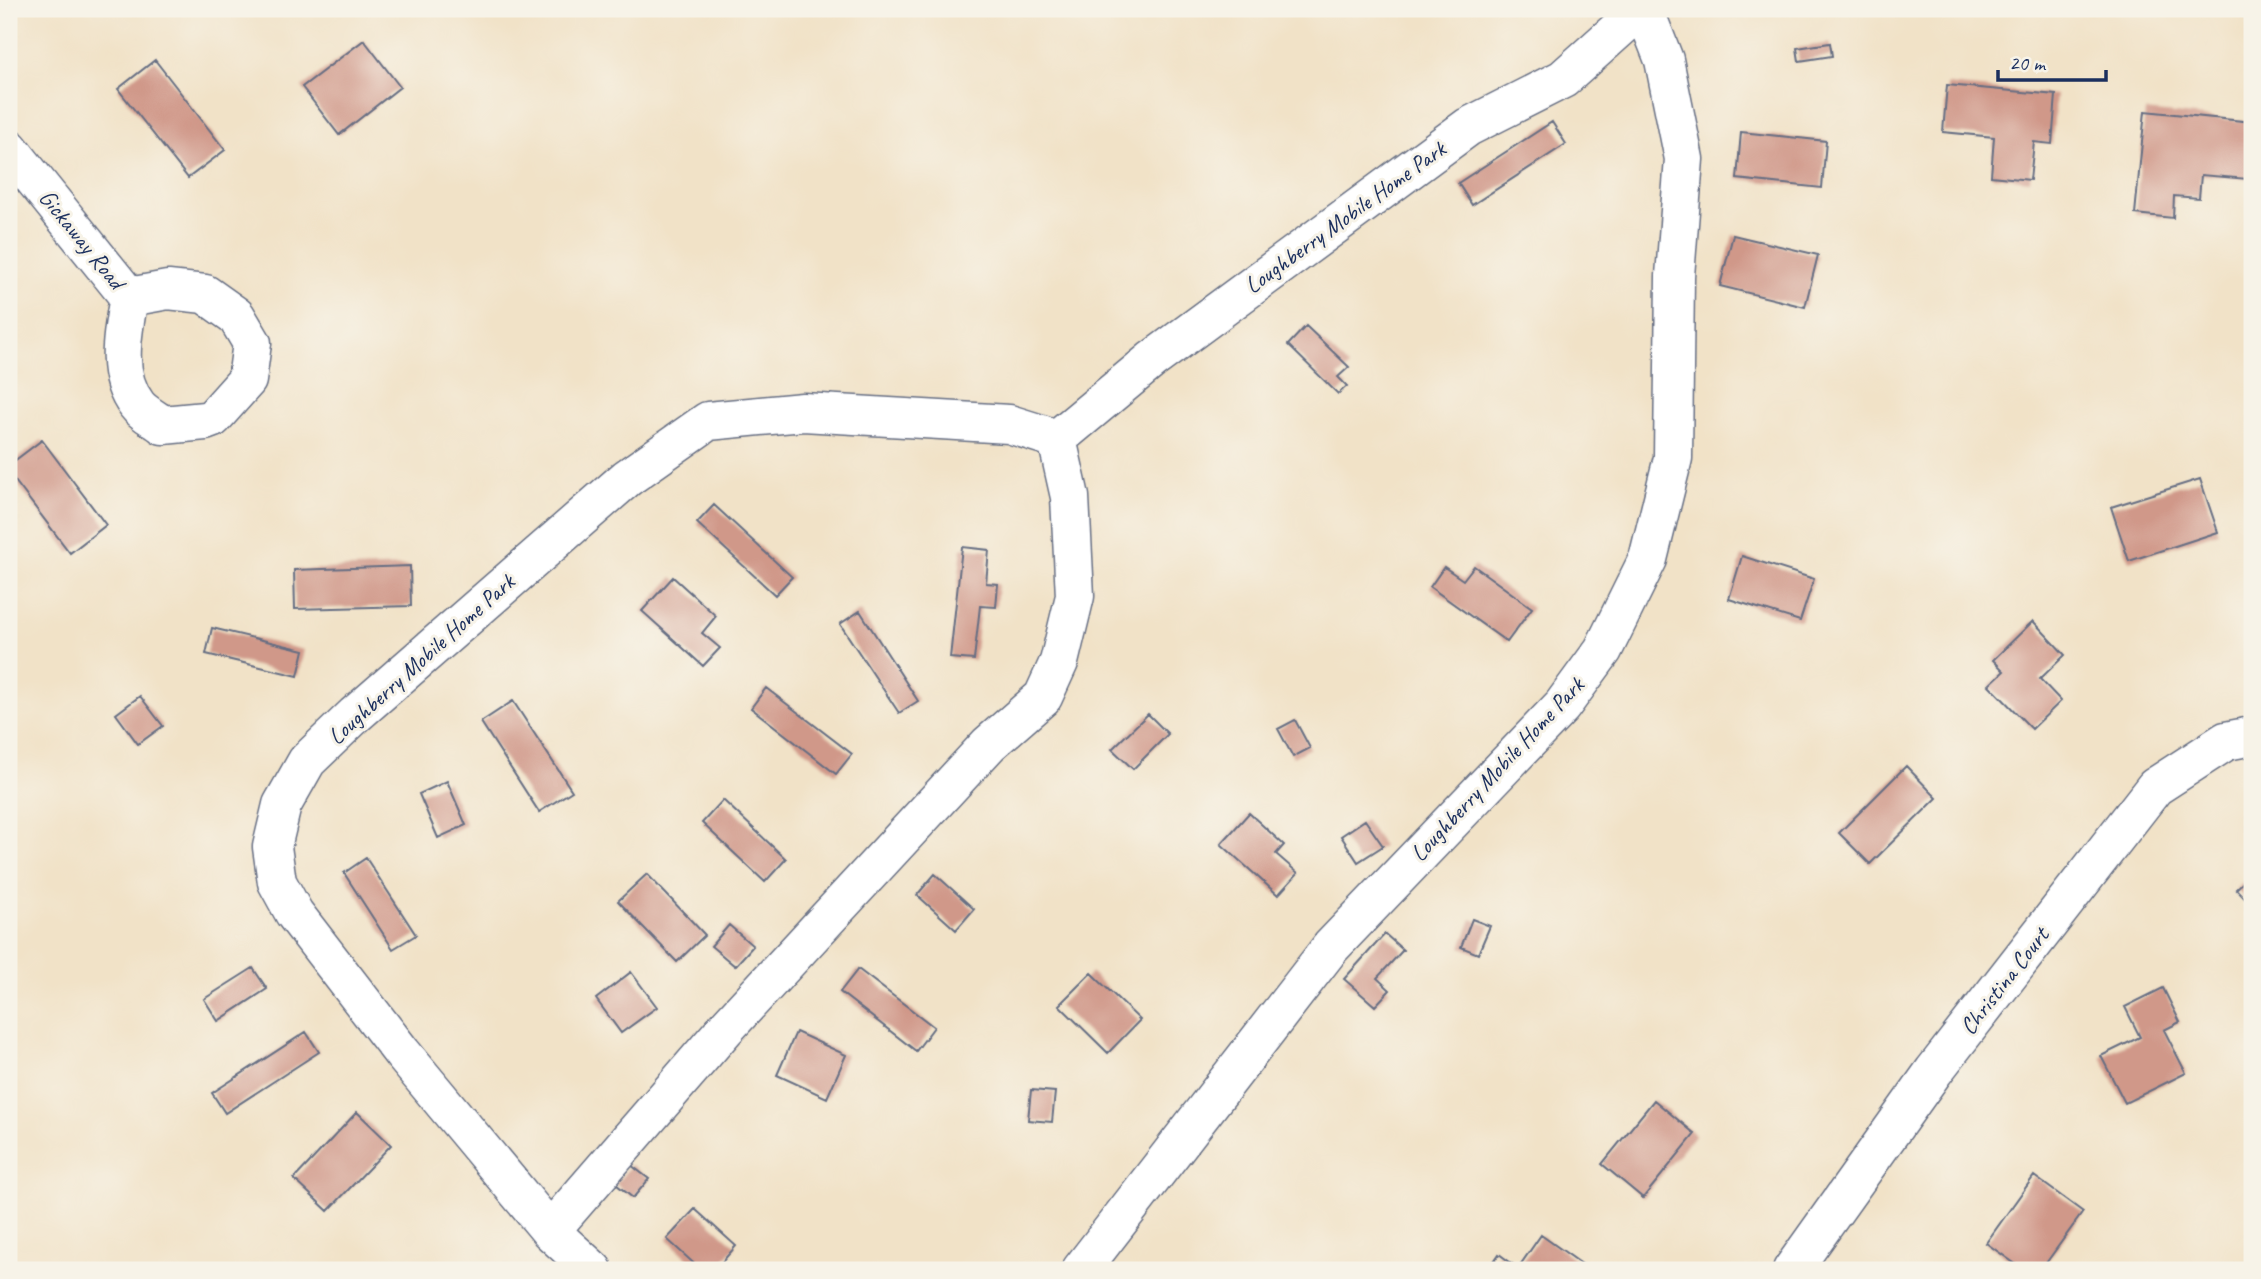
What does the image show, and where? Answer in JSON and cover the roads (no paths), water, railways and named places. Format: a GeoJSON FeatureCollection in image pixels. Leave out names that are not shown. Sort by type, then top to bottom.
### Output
{"type":"FeatureCollection","features":[{"type":"Feature","properties":{"kind":"street","name":"Loughberry Mobile Home Park"},"geometry":{"type":"LineString","coordinates":[[593,1270],[550,1231],[402,1053],[294,914],[277,882],[272,847],[282,805],[307,761],[355,715],[627,478],[708,421],[803,412],[1009,424],[1057,439],[1152,360],[1468,127],[1563,79],[1643,9],[1664,60],[1684,159],[1675,276],[1673,458],[1648,559],[1603,650],[1562,706],[1331,947],[1081,1270]]}},
{"type":"Feature","properties":{"kind":"street","name":"Gickaway Road"},"geometry":{"type":"LineString","coordinates":[[9,148],[129,298]]}},
{"type":"Feature","properties":{"kind":"street"},"geometry":{"type":"LineString","coordinates":[[550,1231],[725,1029],[989,744],[1043,696],[1059,662],[1075,596],[1070,497],[1057,439]]}},
{"type":"Feature","properties":{"kind":"street","name":"Christina Court"},"geometry":{"type":"LineString","coordinates":[[1793,1270],[1934,1071],[2155,787],[2226,741],[2252,736]]}}]}
